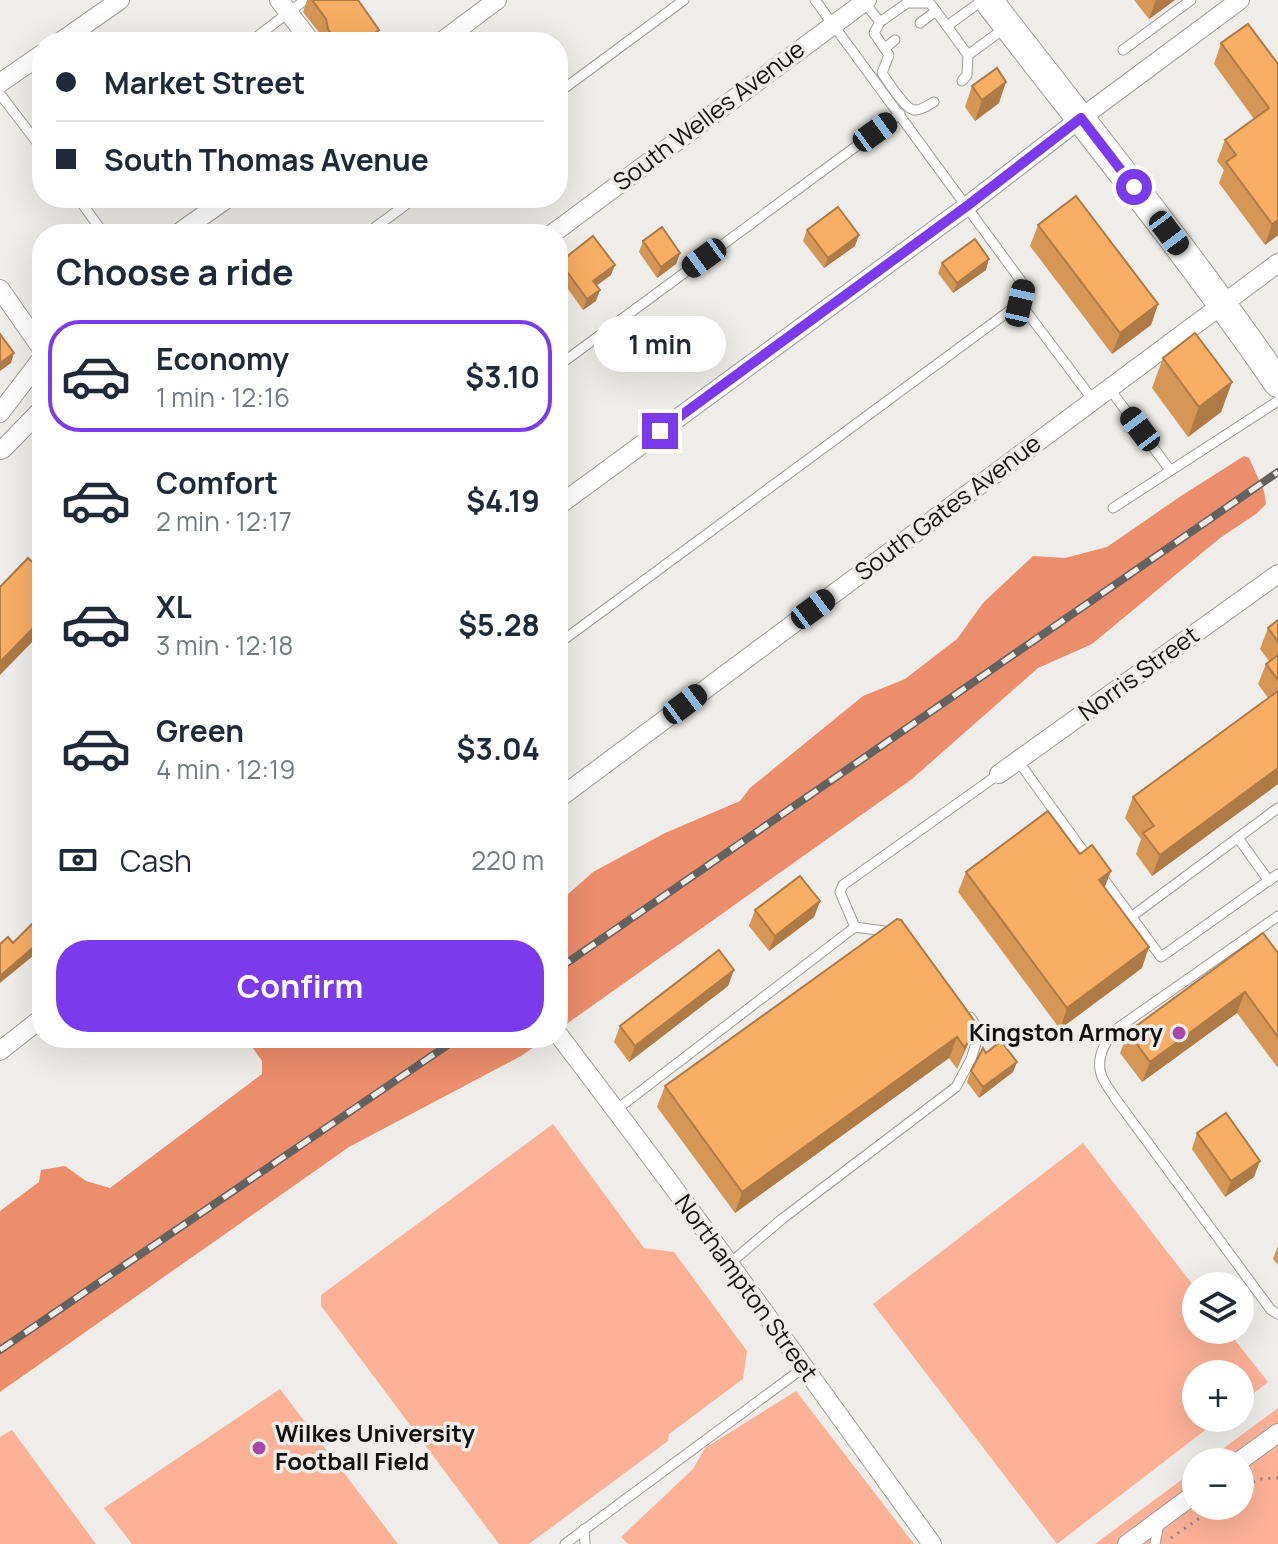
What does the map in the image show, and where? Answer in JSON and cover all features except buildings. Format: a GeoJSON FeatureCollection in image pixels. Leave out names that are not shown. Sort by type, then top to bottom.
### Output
{"type":"FeatureCollection","features":[{"type":"Feature","properties":{"kind":"main road"},"geometry":{"type":"LineString","coordinates":[[986,0],[1223,304],[1278,383]]}},
{"type":"Feature","properties":{"kind":"street"},"geometry":{"type":"LineString","coordinates":[[74,32],[120,0]]}},
{"type":"Feature","properties":{"kind":"street"},"geometry":{"type":"LineString","coordinates":[[454,32],[497,0]]}},
{"type":"Feature","properties":{"kind":"street"},"geometry":{"type":"LineString","coordinates":[[568,499],[967,206],[1240,0]]}},
{"type":"Feature","properties":{"kind":"street","name":"South Welles Avenue"},"geometry":{"type":"LineString","coordinates":[[565,224],[865,1]]}},
{"type":"Feature","properties":{"kind":"street"},"geometry":{"type":"LineString","coordinates":[[284,6],[304,32]]}},
{"type":"Feature","properties":{"kind":"street"},"geometry":{"type":"LineString","coordinates":[[0,83],[32,61]]}},
{"type":"Feature","properties":{"kind":"street"},"geometry":{"type":"LineString","coordinates":[[191,224],[214,208]]}},
{"type":"Feature","properties":{"kind":"street","name":"South Gates Avenue"},"geometry":{"type":"LineString","coordinates":[[568,792],[1278,263]]}},
{"type":"Feature","properties":{"kind":"street"},"geometry":{"type":"LineString","coordinates":[[0,289],[32,333]]}},
{"type":"Feature","properties":{"kind":"street"},"geometry":{"type":"LineString","coordinates":[[0,413],[32,361]]}},
{"type":"Feature","properties":{"kind":"street"},"geometry":{"type":"LineString","coordinates":[[0,450],[32,419]]}},
{"type":"Feature","properties":{"kind":"street","name":"Norris Street"},"geometry":{"type":"LineString","coordinates":[[999,774],[1278,574]]}},
{"type":"Feature","properties":{"kind":"street"},"geometry":{"type":"LineString","coordinates":[[0,1051],[32,1026]]}},
{"type":"Feature","properties":{"kind":"street","name":"Northampton Street"},"geometry":{"type":"LineString","coordinates":[[568,1047],[932,1544]]}},
{"type":"Feature","properties":{"kind":"street"},"geometry":{"type":"LineString","coordinates":[[1254,1450],[1278,1433]]}},
{"type":"Feature","properties":{"kind":"street"},"geometry":{"type":"LineString","coordinates":[[1127,1544],[1157,1534],[1182,1508]]}},
{"type":"Feature","properties":{"kind":"lane"},"geometry":{"type":"LineString","coordinates":[[259,32],[284,6],[305,0]]}},
{"type":"Feature","properties":{"kind":"lane"},"geometry":{"type":"LineString","coordinates":[[568,86],[684,0]]}},
{"type":"Feature","properties":{"kind":"lane"},"geometry":{"type":"LineString","coordinates":[[568,637],[1020,303],[1024,285],[815,0]]}},
{"type":"Feature","properties":{"kind":"lane"},"geometry":{"type":"LineString","coordinates":[[947,26],[986,0]]}},
{"type":"Feature","properties":{"kind":"lane"},"geometry":{"type":"LineString","coordinates":[[1123,50],[1191,0]]}},
{"type":"Feature","properties":{"kind":"lane"},"geometry":{"type":"LineString","coordinates":[[865,1],[880,22]]}},
{"type":"Feature","properties":{"kind":"lane"},"geometry":{"type":"LineString","coordinates":[[933,5],[907,3],[880,22],[874,33],[889,55],[882,73],[907,106],[915,110],[923,109],[934,102]]}},
{"type":"Feature","properties":{"kind":"lane"},"geometry":{"type":"LineString","coordinates":[[933,5],[968,55],[967,75],[962,81]]}},
{"type":"Feature","properties":{"kind":"lane"},"geometry":{"type":"LineString","coordinates":[[920,23],[933,5]]}},
{"type":"Feature","properties":{"kind":"lane"},"geometry":{"type":"LineString","coordinates":[[968,55],[1008,26]]}},
{"type":"Feature","properties":{"kind":"lane"},"geometry":{"type":"LineString","coordinates":[[885,48],[895,40]]}},
{"type":"Feature","properties":{"kind":"lane"},"geometry":{"type":"LineString","coordinates":[[0,94],[32,136]]}},
{"type":"Feature","properties":{"kind":"lane"},"geometry":{"type":"LineString","coordinates":[[568,359],[900,114]]}},
{"type":"Feature","properties":{"kind":"lane"},"geometry":{"type":"LineString","coordinates":[[380,224],[401,208]]}},
{"type":"Feature","properties":{"kind":"lane"},"geometry":{"type":"LineString","coordinates":[[1020,303],[1093,400]]}},
{"type":"Feature","properties":{"kind":"lane"},"geometry":{"type":"LineString","coordinates":[[1109,388],[1170,470]]}},
{"type":"Feature","properties":{"kind":"lane"},"geometry":{"type":"LineString","coordinates":[[1113,508],[1278,401]]}},
{"type":"Feature","properties":{"kind":"lane"},"geometry":{"type":"LineString","coordinates":[[1018,761],[1161,957],[1278,874]]}},
{"type":"Feature","properties":{"kind":"lane"},"geometry":{"type":"LineString","coordinates":[[855,927],[840,892],[843,885],[999,774]]}},
{"type":"Feature","properties":{"kind":"lane"},"geometry":{"type":"LineString","coordinates":[[1131,917],[1278,808]]}},
{"type":"Feature","properties":{"kind":"lane"},"geometry":{"type":"LineString","coordinates":[[1238,838],[1269,881]]}},
{"type":"Feature","properties":{"kind":"lane"},"geometry":{"type":"LineString","coordinates":[[1278,916],[1115,1030],[1104,1042],[1100,1074],[1271,1310],[1278,1314]]}},
{"type":"Feature","properties":{"kind":"lane"},"geometry":{"type":"LineString","coordinates":[[616,1110],[855,927],[891,932],[903,937]]}},
{"type":"Feature","properties":{"kind":"lane"},"geometry":{"type":"LineString","coordinates":[[729,1264],[782,1219],[956,1087],[971,1059],[980,1031],[962,1005]]}},
{"type":"Feature","properties":{"kind":"lane"},"geometry":{"type":"LineString","coordinates":[[565,1544],[803,1368]]}},
{"type":"Feature","properties":{"kind":"lane"},"geometry":{"type":"LineString","coordinates":[[584,1529],[585,1544]]}},
{"type":"Feature","properties":{"kind":"path"},"geometry":{"type":"LineString","coordinates":[[1254,1482],[1278,1478]]}},
{"type":"Feature","properties":{"kind":"path"},"geometry":{"type":"LineString","coordinates":[[1157,1534],[1167,1541],[1197,1520]]}},
{"type":"Feature","properties":{"kind":"shaded area"},"geometry":{"type":"Polygon","coordinates":[[[1244,456],[1249,458],[1264,491],[1266,504],[1092,644],[1038,668],[912,779],[568,1023],[568,894],[593,872],[665,833],[740,801],[750,788],[863,696],[905,679],[957,639],[983,603],[1033,556],[1065,558],[1107,547],[1244,456]]]}},
{"type":"Feature","properties":{"kind":"shaded area"},"geometry":{"type":"Polygon","coordinates":[[[253,1048],[533,1048],[349,1147],[0,1392],[0,1211],[39,1182],[41,1170],[65,1166],[86,1181],[110,1188],[262,1074],[262,1061],[253,1048]]]}},
{"type":"Feature","properties":{"kind":"shaded area"},"geometry":{"type":"Polygon","coordinates":[[[553,1124],[644,1248],[674,1252],[747,1351],[743,1379],[669,1434],[668,1441],[529,1544],[499,1544],[321,1306],[321,1295],[553,1124]]]}},
{"type":"Feature","properties":{"kind":"shaded area"},"geometry":{"type":"Polygon","coordinates":[[[1083,1143],[1183,1272],[1182,1344],[1238,1344],[1251,1360],[1182,1360],[1182,1432],[1203,1432],[1057,1544],[873,1304],[1083,1143]]]}},
{"type":"Feature","properties":{"kind":"shaded area"},"geometry":{"type":"Polygon","coordinates":[[[1254,1364],[1268,1382],[1254,1393],[1254,1364]]]}},
{"type":"Feature","properties":{"kind":"shaded area","name":"Wilkes University Football Field"},"geometry":{"type":"Polygon","coordinates":[[[280,1389],[398,1544],[132,1544],[104,1508],[280,1389]]]}},
{"type":"Feature","properties":{"kind":"shaded area"},"geometry":{"type":"Polygon","coordinates":[[[796,1391],[914,1544],[628,1544],[621,1537],[693,1469],[705,1448],[796,1391]]]}},
{"type":"Feature","properties":{"kind":"shaded area"},"geometry":{"type":"Polygon","coordinates":[[[1278,1408],[1278,1544],[1095,1544],[1182,1479],[1182,1520],[1254,1520],[1254,1448],[1224,1448],[1246,1432],[1254,1432],[1254,1426],[1278,1408]]]}},
{"type":"Feature","properties":{"kind":"shaded area"},"geometry":{"type":"Polygon","coordinates":[[[12,1430],[96,1544],[0,1544],[0,1437],[12,1430]]]}},
{"type":"Feature","properties":{"kind":"railway"},"geometry":{"type":"LineString","coordinates":[[568,962],[1278,472]]}},
{"type":"Feature","properties":{"kind":"railway"},"geometry":{"type":"LineString","coordinates":[[0,1350],[443,1048]]}},
{"type":"Feature","properties":{"kind":"place","name":"Kingston Armory"},"geometry":{"type":"Point","coordinates":[1179,1033]}},
{"type":"Feature","properties":{"kind":"place","name":"Wilkes University Football Field"},"geometry":{"type":"Point","coordinates":[259,1448]}},
{"type":"Feature","properties":{"kind":"route"},"geometry":{"type":"LineString","coordinates":[[660,431],[967,206],[1081,118],[1134,187]]}}]}
